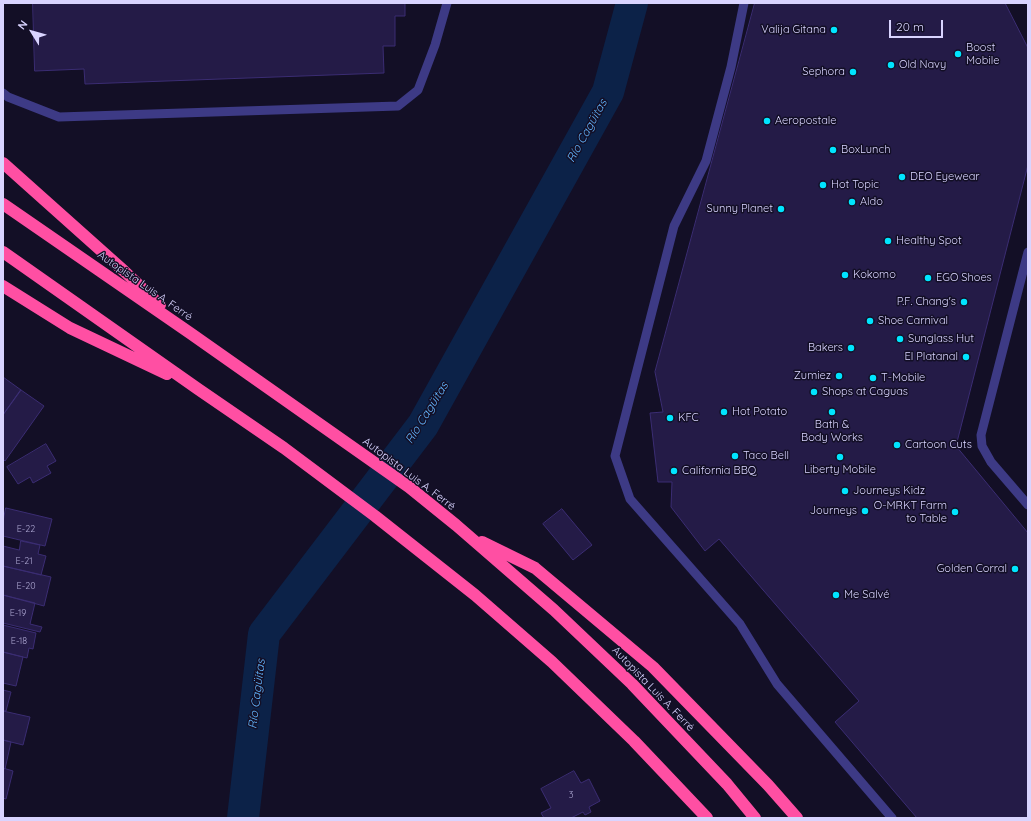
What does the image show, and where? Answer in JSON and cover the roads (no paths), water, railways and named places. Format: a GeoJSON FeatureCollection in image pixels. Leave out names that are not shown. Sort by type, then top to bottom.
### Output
{"type":"FeatureCollection","features":[{"type":"Feature","properties":{"kind":"highway"},"geometry":{"type":"LineString","coordinates":[[3,163],[124,271],[190,333]]}},
{"type":"Feature","properties":{"kind":"highway","name":"Autopista Luis A. Ferré"},"geometry":{"type":"LineString","coordinates":[[3,204],[409,487],[456,525],[554,610],[632,684],[727,784],[755,818]]}},
{"type":"Feature","properties":{"kind":"highway"},"geometry":{"type":"LineString","coordinates":[[3,252],[284,448],[375,516],[475,595],[552,662],[634,741],[707,818]]}},
{"type":"Feature","properties":{"kind":"highway"},"geometry":{"type":"LineString","coordinates":[[3,286],[70,328],[198,389]]}},
{"type":"Feature","properties":{"kind":"highway"},"geometry":{"type":"LineString","coordinates":[[467,535],[535,568],[653,667],[768,785],[797,818]]}},
{"type":"Feature","properties":{"kind":"lane"},"geometry":{"type":"LineString","coordinates":[[3,93],[8,97],[60,117],[398,106],[418,90],[435,45],[447,3]]}},
{"type":"Feature","properties":{"kind":"lane"},"geometry":{"type":"LineString","coordinates":[[744,3],[731,67],[706,161],[674,226],[615,456],[630,499],[740,624],[777,684],[892,818]]}},
{"type":"Feature","properties":{"kind":"lane"},"geometry":{"type":"LineString","coordinates":[[1028,252],[981,435],[982,446],[991,462],[1028,505]]}},
{"type":"Feature","properties":{"kind":"waterway","name":"Río Cagüitas"},"geometry":{"type":"LineString","coordinates":[[243,818],[264,634],[423,425],[608,92],[632,3]]}},
{"type":"Feature","properties":{"kind":"place","name":"Valija Gitana"},"geometry":{"type":"Point","coordinates":[834,30]}},
{"type":"Feature","properties":{"kind":"place","name":"Boost Mobile"},"geometry":{"type":"Point","coordinates":[958,54]}},
{"type":"Feature","properties":{"kind":"place","name":"Old Navy"},"geometry":{"type":"Point","coordinates":[891,65]}},
{"type":"Feature","properties":{"kind":"place","name":"Sephora"},"geometry":{"type":"Point","coordinates":[853,72]}},
{"type":"Feature","properties":{"kind":"place","name":"Aeropostale"},"geometry":{"type":"Point","coordinates":[767,121]}},
{"type":"Feature","properties":{"kind":"place","name":"BoxLunch"},"geometry":{"type":"Point","coordinates":[833,150]}},
{"type":"Feature","properties":{"kind":"place","name":"DEO Eyewear"},"geometry":{"type":"Point","coordinates":[902,177]}},
{"type":"Feature","properties":{"kind":"place","name":"Hot Topic"},"geometry":{"type":"Point","coordinates":[823,185]}},
{"type":"Feature","properties":{"kind":"place","name":"Aldo"},"geometry":{"type":"Point","coordinates":[852,202]}},
{"type":"Feature","properties":{"kind":"place","name":"Sunny Planet"},"geometry":{"type":"Point","coordinates":[781,209]}},
{"type":"Feature","properties":{"kind":"place","name":"Healthy Spot"},"geometry":{"type":"Point","coordinates":[888,241]}},
{"type":"Feature","properties":{"kind":"place","name":"Kokomo"},"geometry":{"type":"Point","coordinates":[845,275]}},
{"type":"Feature","properties":{"kind":"place","name":"EGO Shoes"},"geometry":{"type":"Point","coordinates":[928,278]}},
{"type":"Feature","properties":{"kind":"place","name":"P.F. Chang's"},"geometry":{"type":"Point","coordinates":[964,302]}},
{"type":"Feature","properties":{"kind":"place","name":"Shoe Carnival"},"geometry":{"type":"Point","coordinates":[870,321]}},
{"type":"Feature","properties":{"kind":"place","name":"Sunglass Hut"},"geometry":{"type":"Point","coordinates":[900,339]}},
{"type":"Feature","properties":{"kind":"place","name":"Bakers"},"geometry":{"type":"Point","coordinates":[851,348]}},
{"type":"Feature","properties":{"kind":"place","name":"El Platanal"},"geometry":{"type":"Point","coordinates":[966,357]}},
{"type":"Feature","properties":{"kind":"place","name":"Zumiez"},"geometry":{"type":"Point","coordinates":[839,376]}},
{"type":"Feature","properties":{"kind":"place","name":"T-Mobile"},"geometry":{"type":"Point","coordinates":[873,378]}},
{"type":"Feature","properties":{"kind":"place","name":"Shops at Caguas"},"geometry":{"type":"Point","coordinates":[814,392]}},
{"type":"Feature","properties":{"kind":"place","name":"Hot Potato"},"geometry":{"type":"Point","coordinates":[724,412]}},
{"type":"Feature","properties":{"kind":"place","name":"Bath & Body Works"},"geometry":{"type":"Point","coordinates":[832,412]}},
{"type":"Feature","properties":{"kind":"place","name":"KFC"},"geometry":{"type":"Point","coordinates":[670,418]}},
{"type":"Feature","properties":{"kind":"place","name":"Cartoon Cuts"},"geometry":{"type":"Point","coordinates":[897,445]}},
{"type":"Feature","properties":{"kind":"place","name":"Taco Bell"},"geometry":{"type":"Point","coordinates":[735,456]}},
{"type":"Feature","properties":{"kind":"place","name":"Liberty Mobile"},"geometry":{"type":"Point","coordinates":[840,457]}},
{"type":"Feature","properties":{"kind":"place","name":"California BBQ"},"geometry":{"type":"Point","coordinates":[674,471]}},
{"type":"Feature","properties":{"kind":"place","name":"Journeys Kidz"},"geometry":{"type":"Point","coordinates":[845,491]}},
{"type":"Feature","properties":{"kind":"place","name":"Journeys"},"geometry":{"type":"Point","coordinates":[865,511]}},
{"type":"Feature","properties":{"kind":"place","name":"O-MRKT Farm to Table"},"geometry":{"type":"Point","coordinates":[955,512]}},
{"type":"Feature","properties":{"kind":"place","name":"Golden Corral"},"geometry":{"type":"Point","coordinates":[1015,569]}},
{"type":"Feature","properties":{"kind":"place","name":"Me Salvé"},"geometry":{"type":"Point","coordinates":[836,595]}}]}
